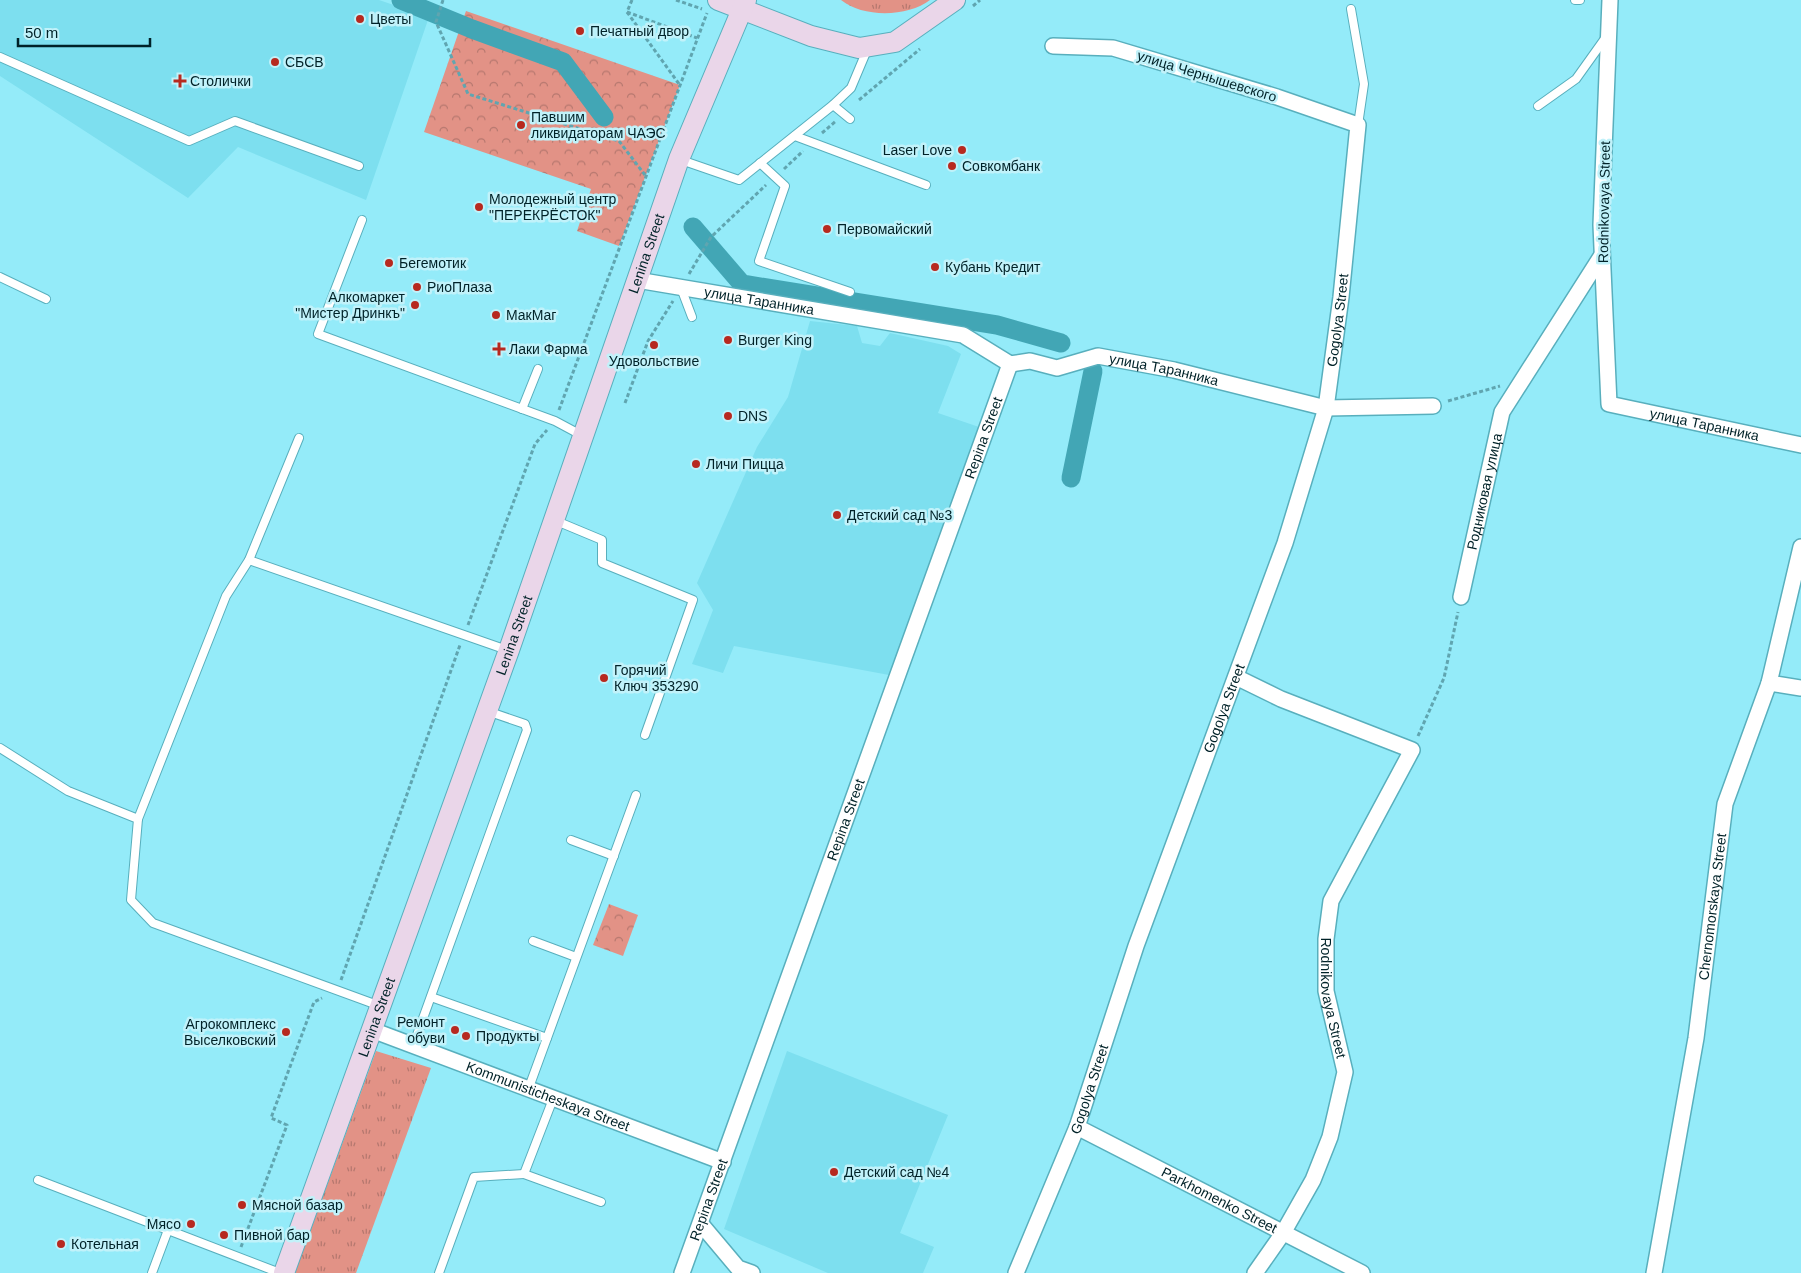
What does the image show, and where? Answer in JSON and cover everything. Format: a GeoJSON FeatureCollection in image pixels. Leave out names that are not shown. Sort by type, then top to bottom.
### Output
{"type":"FeatureCollection","features":[{"type":"Feature","properties":{"kind":"street"},"geometry":{"type":"LineString","coordinates":[[713,6],[744,5],[811,36],[859,48],[895,42],[955,0]]}},
{"type":"Feature","properties":{"kind":"street","name":"Rodnikovaya Street"},"geometry":{"type":"LineString","coordinates":[[1608,404],[1601,225],[1610,0]]}},
{"type":"Feature","properties":{"kind":"street","name":"Lenina Street"},"geometry":{"type":"LineString","coordinates":[[282,1273],[509,650],[679,159],[744,5]]}},
{"type":"Feature","properties":{"kind":"street","name":"улица Чернышевского"},"geometry":{"type":"LineString","coordinates":[[1053,46],[1113,48],[1277,97],[1358,125]]}},
{"type":"Feature","properties":{"kind":"street","name":"Gogolya Street"},"geometry":{"type":"LineString","coordinates":[[1016,1273],[1077,1127],[1136,946],[1285,543],[1326,408],[1341,297],[1358,125]]}},
{"type":"Feature","properties":{"kind":"street","name":"Родниковая улица"},"geometry":{"type":"LineString","coordinates":[[1461,597],[1502,412],[1602,255]]}},
{"type":"Feature","properties":{"kind":"street","name":"улица Таранника"},"geometry":{"type":"LineString","coordinates":[[636,280],[963,334],[1010,364],[1030,360],[1057,368],[1098,356],[1174,370],[1326,408],[1433,406]]}},
{"type":"Feature","properties":{"kind":"street","name":"Repina Street"},"geometry":{"type":"LineString","coordinates":[[682,1273],[1010,364]]}},
{"type":"Feature","properties":{"kind":"street","name":"улица Таранника"},"geometry":{"type":"LineString","coordinates":[[1608,404],[1801,445]]}},
{"type":"Feature","properties":{"kind":"street","name":"Chernomorskaya Street"},"geometry":{"type":"LineString","coordinates":[[1654,1273],[1696,1038],[1725,804],[1769,683],[1801,547]]}},
{"type":"Feature","properties":{"kind":"street"},"geometry":{"type":"LineString","coordinates":[[1236,677],[1281,699],[1412,750]]}},
{"type":"Feature","properties":{"kind":"street"},"geometry":{"type":"LineString","coordinates":[[1769,683],[1801,688]]}},
{"type":"Feature","properties":{"kind":"street","name":"Rodnikovaya Street"},"geometry":{"type":"LineString","coordinates":[[1255,1273],[1283,1233],[1312,1180],[1330,1137],[1345,1072],[1326,991],[1326,939],[1332,901],[1412,750]]}},
{"type":"Feature","properties":{"kind":"street","name":"Kommunisticheskaya Street"},"geometry":{"type":"LineString","coordinates":[[372,1030],[553,1100],[723,1162]]}},
{"type":"Feature","properties":{"kind":"street","name":"Parkhomenko Street"},"geometry":{"type":"LineString","coordinates":[[1077,1127],[1362,1273]]}},
{"type":"Feature","properties":{"kind":"street"},"geometry":{"type":"LineString","coordinates":[[701,1224],[738,1268],[752,1273]]}},
{"type":"Feature","properties":{"kind":"lane"},"geometry":{"type":"LineString","coordinates":[[1575,0],[1580,0]]}},
{"type":"Feature","properties":{"kind":"lane"},"geometry":{"type":"LineString","coordinates":[[1351,9],[1364,84],[1358,125]]}},
{"type":"Feature","properties":{"kind":"lane"},"geometry":{"type":"LineString","coordinates":[[1538,106],[1576,79],[1609,33]]}},
{"type":"Feature","properties":{"kind":"lane"},"geometry":{"type":"LineString","coordinates":[[679,159],[739,180],[833,105],[851,88],[868,47]]}},
{"type":"Feature","properties":{"kind":"lane"},"geometry":{"type":"LineString","coordinates":[[0,57],[190,140],[235,121],[359,166]]}},
{"type":"Feature","properties":{"kind":"lane"},"geometry":{"type":"LineString","coordinates":[[833,105],[850,119]]}},
{"type":"Feature","properties":{"kind":"lane"},"geometry":{"type":"LineString","coordinates":[[794,136],[926,185]]}},
{"type":"Feature","properties":{"kind":"lane"},"geometry":{"type":"LineString","coordinates":[[760,163],[785,186],[759,261],[850,292]]}},
{"type":"Feature","properties":{"kind":"lane"},"geometry":{"type":"LineString","coordinates":[[362,220],[318,334],[555,421],[582,436]]}},
{"type":"Feature","properties":{"kind":"lane"},"geometry":{"type":"LineString","coordinates":[[0,277],[46,299]]}},
{"type":"Feature","properties":{"kind":"lane"},"geometry":{"type":"LineString","coordinates":[[681,288],[692,317]]}},
{"type":"Feature","properties":{"kind":"lane"},"geometry":{"type":"LineString","coordinates":[[522,409],[538,370]]}},
{"type":"Feature","properties":{"kind":"lane"},"geometry":{"type":"LineString","coordinates":[[299,438],[250,560],[226,596],[138,820],[131,900],[153,923],[380,1006]]}},
{"type":"Feature","properties":{"kind":"lane"},"geometry":{"type":"LineString","coordinates":[[554,520],[602,540],[602,563],[693,600],[645,735]]}},
{"type":"Feature","properties":{"kind":"lane"},"geometry":{"type":"LineString","coordinates":[[250,560],[509,650]]}},
{"type":"Feature","properties":{"kind":"lane"},"geometry":{"type":"LineString","coordinates":[[413,1046],[527,730],[525,724],[487,711]]}},
{"type":"Feature","properties":{"kind":"lane"},"geometry":{"type":"LineString","coordinates":[[0,748],[68,791],[138,820]]}},
{"type":"Feature","properties":{"kind":"lane"},"geometry":{"type":"LineString","coordinates":[[528,1090],[636,795]]}},
{"type":"Feature","properties":{"kind":"lane"},"geometry":{"type":"LineString","coordinates":[[570,840],[614,856]]}},
{"type":"Feature","properties":{"kind":"lane"},"geometry":{"type":"LineString","coordinates":[[533,942],[576,957]]}},
{"type":"Feature","properties":{"kind":"lane"},"geometry":{"type":"LineString","coordinates":[[431,997],[546,1038]]}},
{"type":"Feature","properties":{"kind":"lane"},"geometry":{"type":"LineString","coordinates":[[524,1174],[553,1100]]}},
{"type":"Feature","properties":{"kind":"lane"},"geometry":{"type":"LineString","coordinates":[[439,1273],[474,1177],[524,1174],[601,1202]]}},
{"type":"Feature","properties":{"kind":"lane"},"geometry":{"type":"LineString","coordinates":[[38,1180],[282,1273]]}},
{"type":"Feature","properties":{"kind":"lane"},"geometry":{"type":"LineString","coordinates":[[152,1273],[168,1230]]}},
{"type":"Feature","properties":{"kind":"path"},"geometry":{"type":"LineString","coordinates":[[627,12],[632,0]]}},
{"type":"Feature","properties":{"kind":"path"},"geometry":{"type":"LineString","coordinates":[[676,0],[713,6]]}},
{"type":"Feature","properties":{"kind":"path"},"geometry":{"type":"LineString","coordinates":[[443,2],[436,22],[468,94],[619,141],[645,175]]}},
{"type":"Feature","properties":{"kind":"path"},"geometry":{"type":"LineString","coordinates":[[627,12],[697,38]]}},
{"type":"Feature","properties":{"kind":"path"},"geometry":{"type":"LineString","coordinates":[[627,12],[680,84]]}},
{"type":"Feature","properties":{"kind":"path"},"geometry":{"type":"LineString","coordinates":[[702,249],[711,237]]}},
{"type":"Feature","properties":{"kind":"path"},"geometry":{"type":"LineString","coordinates":[[625,403],[648,341]]}},
{"type":"Feature","properties":{"kind":"path"},"geometry":{"type":"LineString","coordinates":[[1433,406],[1523,379]]}},
{"type":"Feature","properties":{"kind":"path"},"geometry":{"type":"LineString","coordinates":[[1412,750],[1444,678],[1461,597]]}},
{"type":"Feature","properties":{"kind":"shaded area"},"geometry":{"type":"Polygon","coordinates":[[[0,0],[379,0],[429,17],[366,200],[238,147],[188,198],[0,76],[0,0]]]}},
{"type":"Feature","properties":{"kind":"shaded area","name":"Детский сад №3"},"geometry":{"type":"Polygon","coordinates":[[[810,321],[857,326],[862,343],[880,346],[890,333],[948,346],[961,354],[938,413],[979,427],[889,675],[734,646],[723,673],[692,664],[713,610],[697,583],[757,447],[788,397],[810,321]]]}},
{"type":"Feature","properties":{"kind":"shaded area","name":"Детский сад №4"},"geometry":{"type":"Polygon","coordinates":[[[787,1051],[948,1115],[900,1233],[934,1247],[923,1273],[828,1273],[724,1229],[787,1051]]]}},
{"type":"Feature","properties":{"kind":"green space"},"geometry":{"type":"Polygon","coordinates":[[[841,0],[930,0],[910,10],[886,13],[861,10],[841,0]]]}},
{"type":"Feature","properties":{"kind":"green space"},"geometry":{"type":"Polygon","coordinates":[[[466,11],[680,85],[619,246],[577,231],[591,189],[424,132],[466,11]]]}},
{"type":"Feature","properties":{"kind":"green space"},"geometry":{"type":"Polygon","coordinates":[[[609,904],[638,915],[623,956],[593,945],[609,904]]]}},
{"type":"Feature","properties":{"kind":"green space"},"geometry":{"type":"Polygon","coordinates":[[[376,1051],[431,1068],[356,1273],[295,1273],[376,1051]]]}},
{"type":"Feature","properties":{"kind":"waterway"},"geometry":{"type":"LineString","coordinates":[[401,0],[472,29],[563,62],[604,117]]}},
{"type":"Feature","properties":{"kind":"waterway"},"geometry":{"type":"LineString","coordinates":[[693,227],[742,284],[997,325],[1061,343]]}},
{"type":"Feature","properties":{"kind":"waterway"},"geometry":{"type":"LineString","coordinates":[[1071,478],[1093,371]]}},
{"type":"Feature","properties":{"kind":"place","name":"Цветы"},"geometry":{"type":"Point","coordinates":[360,19]}},
{"type":"Feature","properties":{"kind":"place","name":"Печатный двор"},"geometry":{"type":"Point","coordinates":[580,31]}},
{"type":"Feature","properties":{"kind":"place","name":"СБСВ"},"geometry":{"type":"Point","coordinates":[275,62]}},
{"type":"Feature","properties":{"kind":"place","name":"Столички"},"geometry":{"type":"Point","coordinates":[180,81]}},
{"type":"Feature","properties":{"kind":"place","name":"Павшим ликвидаторам ЧАЭС"},"geometry":{"type":"Point","coordinates":[521,125]}},
{"type":"Feature","properties":{"kind":"place","name":"Laser Love"},"geometry":{"type":"Point","coordinates":[962,150]}},
{"type":"Feature","properties":{"kind":"place","name":"Совкомбанк"},"geometry":{"type":"Point","coordinates":[952,166]}},
{"type":"Feature","properties":{"kind":"place","name":"Молодежный центр \"ПЕРЕКРЁСТОК\""},"geometry":{"type":"Point","coordinates":[479,207]}},
{"type":"Feature","properties":{"kind":"place","name":"Первомайский"},"geometry":{"type":"Point","coordinates":[827,229]}},
{"type":"Feature","properties":{"kind":"place","name":"Бегемотик"},"geometry":{"type":"Point","coordinates":[389,263]}},
{"type":"Feature","properties":{"kind":"place","name":"Кубань Кредит"},"geometry":{"type":"Point","coordinates":[935,267]}},
{"type":"Feature","properties":{"kind":"place","name":"РиоПлаза"},"geometry":{"type":"Point","coordinates":[417,287]}},
{"type":"Feature","properties":{"kind":"place","name":"Алкомаркет \"Мистер Дринкъ\""},"geometry":{"type":"Point","coordinates":[415,305]}},
{"type":"Feature","properties":{"kind":"place","name":"МакМаг"},"geometry":{"type":"Point","coordinates":[496,315]}},
{"type":"Feature","properties":{"kind":"place","name":"Burger King"},"geometry":{"type":"Point","coordinates":[728,340]}},
{"type":"Feature","properties":{"kind":"place","name":"Удовольствие"},"geometry":{"type":"Point","coordinates":[654,345]}},
{"type":"Feature","properties":{"kind":"place","name":"Лаки Фарма"},"geometry":{"type":"Point","coordinates":[499,349]}},
{"type":"Feature","properties":{"kind":"place","name":"DNS"},"geometry":{"type":"Point","coordinates":[728,416]}},
{"type":"Feature","properties":{"kind":"place","name":"Личи Пицца"},"geometry":{"type":"Point","coordinates":[696,464]}},
{"type":"Feature","properties":{"kind":"place","name":"Детский сад №3"},"geometry":{"type":"Point","coordinates":[837,515]}},
{"type":"Feature","properties":{"kind":"place","name":"Горячий Ключ 353290"},"geometry":{"type":"Point","coordinates":[604,678]}},
{"type":"Feature","properties":{"kind":"place","name":"Ремонт обуви"},"geometry":{"type":"Point","coordinates":[455,1030]}},
{"type":"Feature","properties":{"kind":"place","name":"Агрокомплекс Выселковский"},"geometry":{"type":"Point","coordinates":[286,1032]}},
{"type":"Feature","properties":{"kind":"place","name":"Продукты"},"geometry":{"type":"Point","coordinates":[466,1036]}},
{"type":"Feature","properties":{"kind":"place","name":"Детский сад №4"},"geometry":{"type":"Point","coordinates":[834,1172]}},
{"type":"Feature","properties":{"kind":"place","name":"Мясной базар"},"geometry":{"type":"Point","coordinates":[242,1205]}},
{"type":"Feature","properties":{"kind":"place","name":"Мясо"},"geometry":{"type":"Point","coordinates":[191,1224]}},
{"type":"Feature","properties":{"kind":"place","name":"Пивной бар"},"geometry":{"type":"Point","coordinates":[224,1235]}},
{"type":"Feature","properties":{"kind":"place","name":"Котельная"},"geometry":{"type":"Point","coordinates":[61,1244]}}]}
